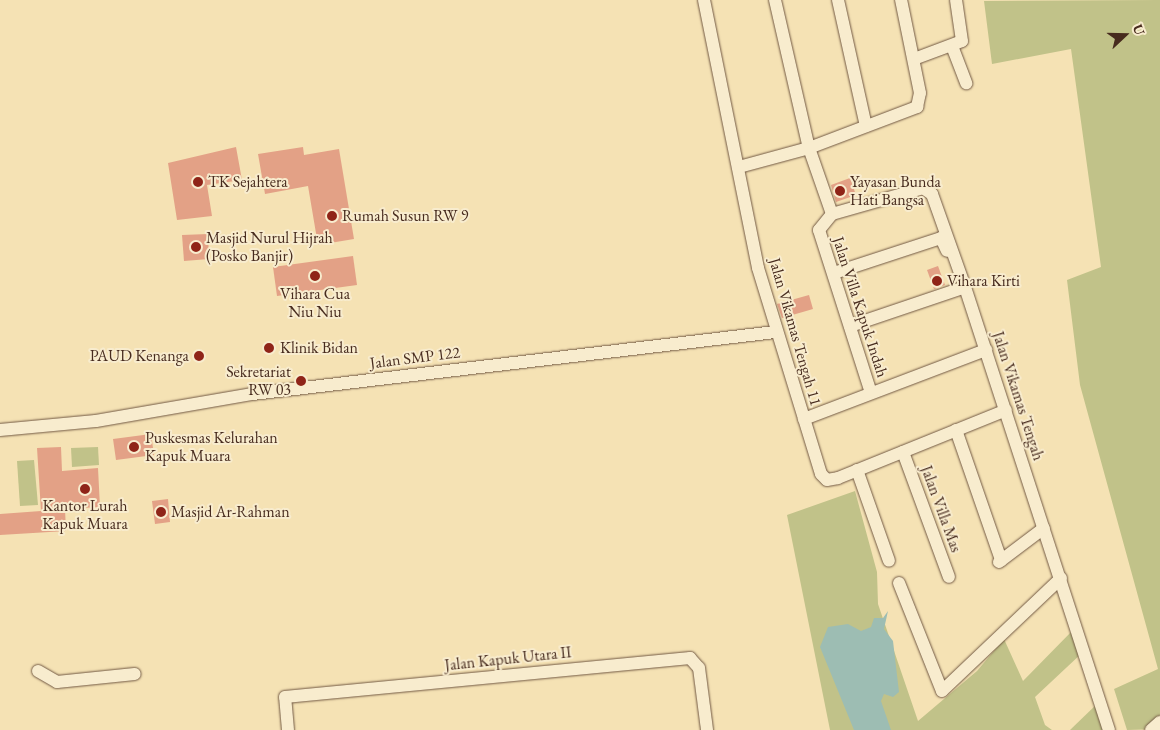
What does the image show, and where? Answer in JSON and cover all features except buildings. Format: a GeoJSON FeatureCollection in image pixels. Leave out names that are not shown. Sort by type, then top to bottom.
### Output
{"type":"FeatureCollection","features":[{"type":"Feature","properties":{"kind":"street","name":"Jalan Vikamas Tengah 11"},"geometry":{"type":"LineString","coordinates":[[704,0],[740,167],[739,185],[775,332],[827,480],[857,470],[1006,410]]}},
{"type":"Feature","properties":{"kind":"street"},"geometry":{"type":"LineString","coordinates":[[775,0],[809,148],[832,214]]}},
{"type":"Feature","properties":{"kind":"street"},"geometry":{"type":"LineString","coordinates":[[838,0],[866,126]]}},
{"type":"Feature","properties":{"kind":"street"},"geometry":{"type":"LineString","coordinates":[[740,167],[809,148],[915,108],[920,93],[901,0]]}},
{"type":"Feature","properties":{"kind":"street"},"geometry":{"type":"LineString","coordinates":[[914,59],[952,46],[962,37],[956,0]]}},
{"type":"Feature","properties":{"kind":"street"},"geometry":{"type":"LineString","coordinates":[[952,46],[966,83]]}},
{"type":"Feature","properties":{"kind":"street","name":"Jalan Vikamas Tengah"},"geometry":{"type":"LineString","coordinates":[[832,214],[928,190],[965,287],[1109,730]]}},
{"type":"Feature","properties":{"kind":"street","name":"Jalan Villa Kapuk Indah"},"geometry":{"type":"LineString","coordinates":[[832,214],[819,230],[871,393]]}},
{"type":"Feature","properties":{"kind":"street"},"geometry":{"type":"LineString","coordinates":[[834,273],[942,238],[948,252]]}},
{"type":"Feature","properties":{"kind":"street"},"geometry":{"type":"LineString","coordinates":[[850,326],[965,287]]}},
{"type":"Feature","properties":{"kind":"street","name":"Jalan SMP 122"},"geometry":{"type":"LineString","coordinates":[[0,430],[96,421],[253,394],[775,332]]}},
{"type":"Feature","properties":{"kind":"street"},"geometry":{"type":"LineString","coordinates":[[804,419],[986,350]]}},
{"type":"Feature","properties":{"kind":"street"},"geometry":{"type":"LineString","coordinates":[[956,430],[1000,561],[1044,528]]}},
{"type":"Feature","properties":{"kind":"street","name":"Jalan Villa Mas"},"geometry":{"type":"LineString","coordinates":[[903,452],[949,578]]}},
{"type":"Feature","properties":{"kind":"street"},"geometry":{"type":"LineString","coordinates":[[857,470],[889,561]]}},
{"type":"Feature","properties":{"kind":"street"},"geometry":{"type":"LineString","coordinates":[[899,583],[942,691],[1060,578]]}},
{"type":"Feature","properties":{"kind":"street","name":"Jalan Kapuk Utara II"},"geometry":{"type":"LineString","coordinates":[[288,730],[285,697],[690,658],[699,668],[707,730]]}},
{"type":"Feature","properties":{"kind":"street"},"geometry":{"type":"LineString","coordinates":[[38,671],[57,682],[135,674]]}},
{"type":"Feature","properties":{"kind":"street"},"geometry":{"type":"LineString","coordinates":[[1151,730],[1160,722]]}},
{"type":"Feature","properties":{"kind":"green space"},"geometry":{"type":"Polygon","coordinates":[[[1160,0],[1160,729],[1127,730],[1114,689],[1158,669],[1080,385],[1067,280],[1101,267],[1071,49],[992,64],[984,1],[1160,0]]]}},
{"type":"Feature","properties":{"kind":"green space"},"geometry":{"type":"Polygon","coordinates":[[[98,447],[99,465],[72,467],[71,448],[98,447]]]}},
{"type":"Feature","properties":{"kind":"green space"},"geometry":{"type":"Polygon","coordinates":[[[34,460],[38,505],[20,506],[17,461],[34,460]]]}},
{"type":"Feature","properties":{"kind":"green space"},"geometry":{"type":"Polygon","coordinates":[[[855,491],[877,572],[878,604],[918,721],[977,671],[1004,639],[1023,681],[1073,630],[1082,653],[1035,697],[1045,725],[1052,730],[830,730],[787,515],[855,491]]]}},
{"type":"Feature","properties":{"kind":"green space"},"geometry":{"type":"Polygon","coordinates":[[[1099,702],[1108,730],[1070,730],[1099,702]]]}},
{"type":"Feature","properties":{"kind":"water"},"geometry":{"type":"Polygon","coordinates":[[[888,611],[884,629],[893,641],[899,692],[893,697],[884,694],[881,701],[891,730],[854,730],[820,647],[828,627],[848,624],[861,631],[871,627],[874,618],[883,618],[888,611]]]}},
{"type":"Feature","properties":{"kind":"place","name":"TK Sejahtera"},"geometry":{"type":"Point","coordinates":[198,182]}},
{"type":"Feature","properties":{"kind":"place","name":"Yayasan Bunda Hati Bangsa"},"geometry":{"type":"Point","coordinates":[840,191]}},
{"type":"Feature","properties":{"kind":"place","name":"Rumah Susun RW 9"},"geometry":{"type":"Point","coordinates":[332,216]}},
{"type":"Feature","properties":{"kind":"place","name":"Masjid Nurul Hijrah (Posko Banjir)"},"geometry":{"type":"Point","coordinates":[196,247]}},
{"type":"Feature","properties":{"kind":"place","name":"Vihara Cua Niu Niu"},"geometry":{"type":"Point","coordinates":[315,276]}},
{"type":"Feature","properties":{"kind":"place","name":"Vihara Kirti"},"geometry":{"type":"Point","coordinates":[937,281]}},
{"type":"Feature","properties":{"kind":"place","name":"Klinik Bidan"},"geometry":{"type":"Point","coordinates":[269,348]}},
{"type":"Feature","properties":{"kind":"place","name":"PAUD Kenanga"},"geometry":{"type":"Point","coordinates":[199,356]}},
{"type":"Feature","properties":{"kind":"place","name":"Sekretariat RW 03"},"geometry":{"type":"Point","coordinates":[301,381]}},
{"type":"Feature","properties":{"kind":"place","name":"Puskesmas Kelurahan Kapuk Muara"},"geometry":{"type":"Point","coordinates":[134,447]}},
{"type":"Feature","properties":{"kind":"place","name":"Kantor Lurah Kapuk Muara"},"geometry":{"type":"Point","coordinates":[85,489]}},
{"type":"Feature","properties":{"kind":"place","name":"Masjid Ar-Rahman"},"geometry":{"type":"Point","coordinates":[161,512]}}]}
